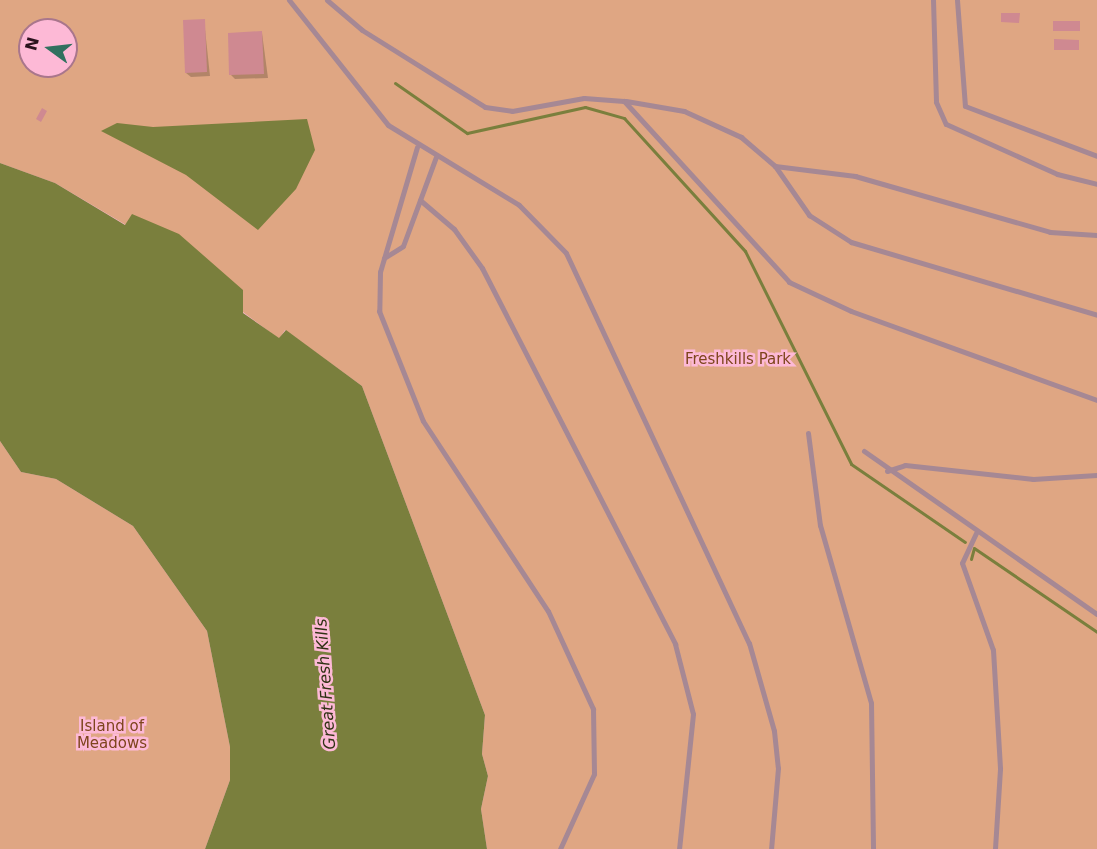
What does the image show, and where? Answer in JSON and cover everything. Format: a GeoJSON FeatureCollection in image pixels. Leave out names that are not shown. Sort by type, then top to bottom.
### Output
{"type":"FeatureCollection","features":[{"type":"Feature","properties":{"kind":"lane"},"geometry":{"type":"LineString","coordinates":[[289,0],[354,88],[417,147],[519,205],[554,235],[600,319],[749,643],[766,693],[778,768],[771,849]]}},
{"type":"Feature","properties":{"kind":"lane"},"geometry":{"type":"LineString","coordinates":[[327,0],[362,30],[485,107],[512,111],[584,98],[624,100],[705,118],[741,137],[775,166],[809,215],[851,242],[1097,315]]}},
{"type":"Feature","properties":{"kind":"lane"},"geometry":{"type":"LineString","coordinates":[[933,0],[936,102],[946,124],[1057,174],[1097,184]]}},
{"type":"Feature","properties":{"kind":"lane"},"geometry":{"type":"LineString","coordinates":[[957,0],[965,106],[1097,156]]}},
{"type":"Feature","properties":{"kind":"lane"},"geometry":{"type":"LineString","coordinates":[[624,100],[789,282],[851,311],[1097,400]]}},
{"type":"Feature","properties":{"kind":"lane"},"geometry":{"type":"LineString","coordinates":[[417,147],[384,258],[379,310],[401,378],[423,421],[548,611],[593,710],[594,774],[560,849]]}},
{"type":"Feature","properties":{"kind":"lane"},"geometry":{"type":"LineString","coordinates":[[384,258],[403,246],[436,157]]}},
{"type":"Feature","properties":{"kind":"lane"},"geometry":{"type":"LineString","coordinates":[[775,166],[855,176],[999,220],[1071,236],[1097,235]]}},
{"type":"Feature","properties":{"kind":"lane"},"geometry":{"type":"LineString","coordinates":[[420,200],[454,229],[482,268],[675,644],[693,714],[680,849]]}},
{"type":"Feature","properties":{"kind":"lane"},"geometry":{"type":"LineString","coordinates":[[808,433],[820,525],[871,703],[873,849]]}},
{"type":"Feature","properties":{"kind":"lane"},"geometry":{"type":"LineString","coordinates":[[864,451],[887,471],[1097,614]]}},
{"type":"Feature","properties":{"kind":"lane"},"geometry":{"type":"LineString","coordinates":[[887,471],[905,465],[1033,479],[1097,475]]}},
{"type":"Feature","properties":{"kind":"lane"},"geometry":{"type":"LineString","coordinates":[[976,532],[962,563],[992,641],[1000,769],[995,849]]}},
{"type":"Feature","properties":{"kind":"green space","name":"Freshkills Park"},"geometry":{"type":"Polygon","coordinates":[[[0,0],[1097,0],[1097,849],[487,849],[481,809],[488,776],[482,754],[485,715],[362,386],[285,330],[279,339],[126,225],[55,183],[0,163],[0,0]]]}},
{"type":"Feature","properties":{"kind":"green space","name":"Island of Meadows"},"geometry":{"type":"Polygon","coordinates":[[[0,441],[21,472],[56,479],[133,526],[207,631],[230,747],[230,780],[205,849],[0,849],[0,441]]]}},
{"type":"Feature","properties":{"kind":"water"},"geometry":{"type":"Polygon","coordinates":[[[307,119],[315,150],[296,189],[258,230],[186,175],[101,131],[117,123],[153,127],[307,119]]]}},
{"type":"Feature","properties":{"kind":"water","name":"Great Fresh Kills"},"geometry":{"type":"Polygon","coordinates":[[[0,163],[55,183],[125,225],[132,214],[179,234],[243,290],[243,313],[279,338],[286,330],[362,386],[485,715],[482,754],[488,776],[481,809],[487,849],[205,849],[230,780],[230,747],[207,631],[133,526],[56,479],[21,472],[0,441],[0,163]]]}},
{"type":"Feature","properties":{"kind":"building"},"geometry":{"type":"Polygon","coordinates":[[[1001,13],[1020,13],[1019,23],[1001,22],[1001,13]]]}},
{"type":"Feature","properties":{"kind":"building"},"geometry":{"type":"Polygon","coordinates":[[[205,19],[207,72],[185,73],[183,20],[205,19]]]}},
{"type":"Feature","properties":{"kind":"building"},"geometry":{"type":"Polygon","coordinates":[[[1053,21],[1080,21],[1080,31],[1053,31],[1053,21]]]}},
{"type":"Feature","properties":{"kind":"building"},"geometry":{"type":"Polygon","coordinates":[[[262,31],[264,74],[229,75],[228,33],[262,31]]]}},
{"type":"Feature","properties":{"kind":"building"},"geometry":{"type":"Polygon","coordinates":[[[1054,39],[1079,40],[1079,50],[1054,50],[1054,39]]]}},
{"type":"Feature","properties":{"kind":"building"},"geometry":{"type":"Polygon","coordinates":[[[42,108],[47,111],[41,122],[36,119],[42,108]]]}},
{"type":"Feature","properties":{"kind":"waterway"},"geometry":{"type":"LineString","coordinates":[[395,83],[467,133],[585,107],[624,118],[745,251],[851,464],[965,542]]}},
{"type":"Feature","properties":{"kind":"waterway"},"geometry":{"type":"LineString","coordinates":[[971,559],[974,548],[1097,632]]}}]}
